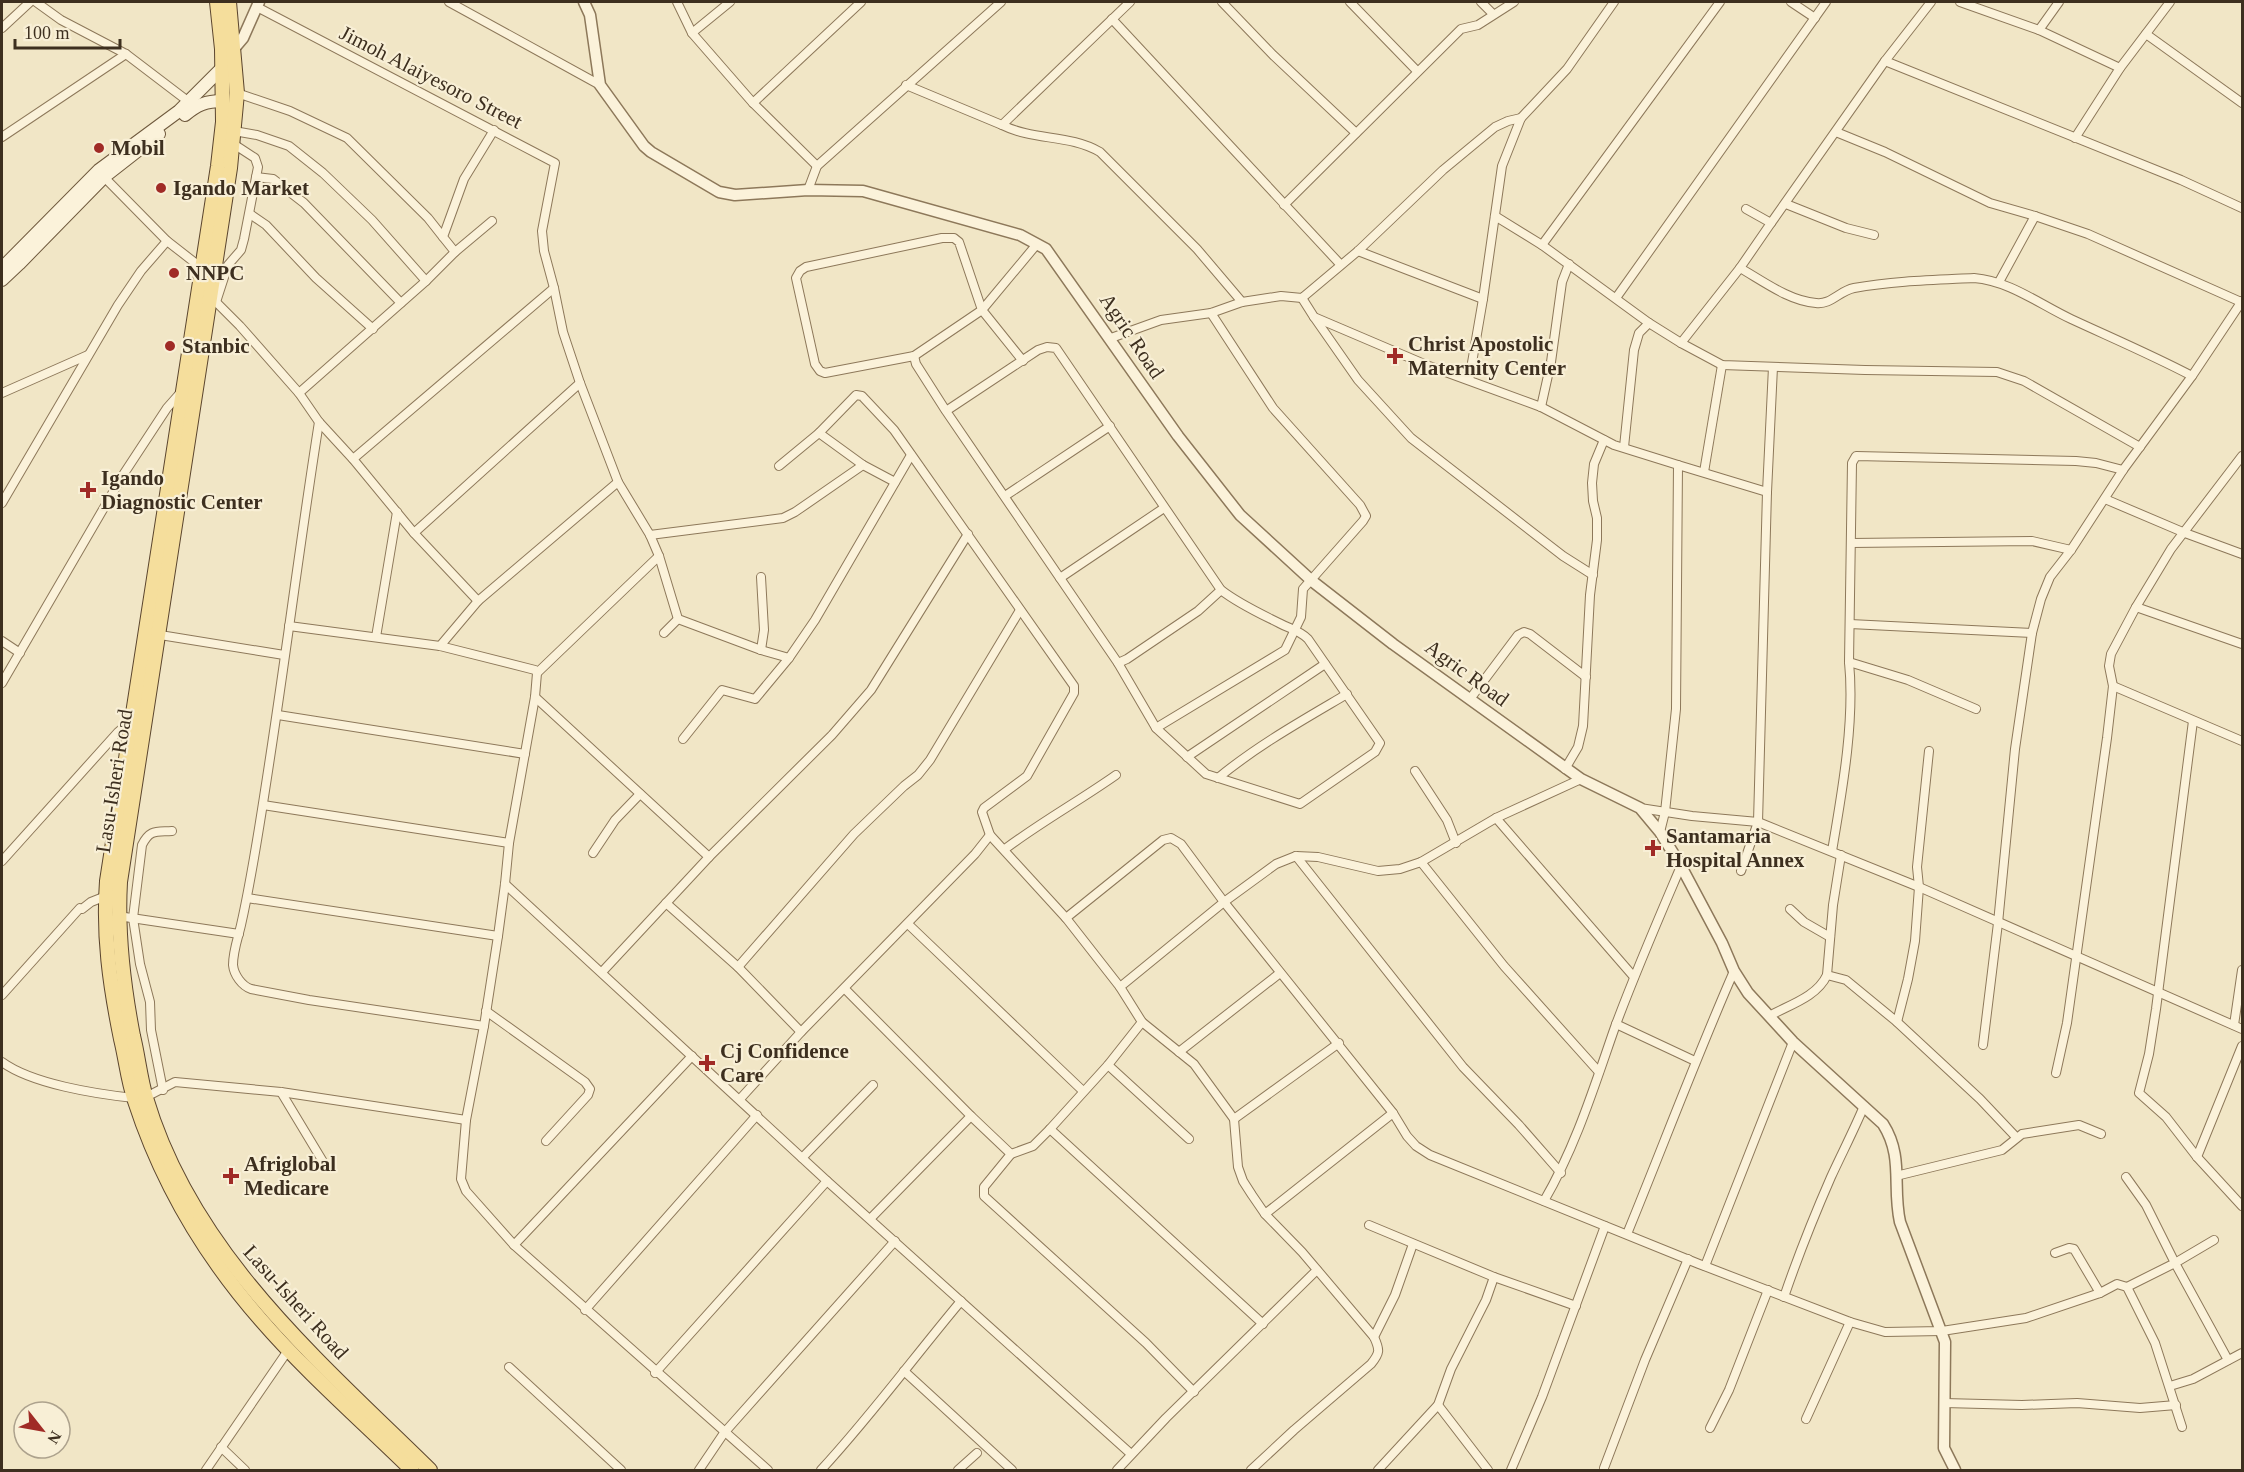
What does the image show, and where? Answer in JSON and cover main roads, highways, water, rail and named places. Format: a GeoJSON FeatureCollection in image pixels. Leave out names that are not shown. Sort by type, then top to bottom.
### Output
{"type":"FeatureCollection","features":[{"type":"Feature","properties":{"kind":"main road","name":"Lasu-Isheri Road"},"geometry":{"type":"LineString","coordinates":[[217,2],[222,49],[223,122],[182,391],[120,882],[118,916],[121,966],[147,1135],[178,1202],[235,1289],[289,1349],[412,1470]]}},
{"type":"Feature","properties":{"kind":"main road","name":"Lasu-Isheri Road"},"geometry":{"type":"LineString","coordinates":[[229,2],[237,93],[213,300],[151,634],[131,721],[106,896],[108,973],[140,1097],[188,1196],[245,1281],[298,1340],[430,1470]]}},
{"type":"Feature","properties":{"kind":"main road"},"geometry":{"type":"LineString","coordinates":[[2,268],[99,170],[189,102],[222,68]]}},
{"type":"Feature","properties":{"kind":"main road"},"geometry":{"type":"LineString","coordinates":[[2,280],[104,177],[192,109],[208,101],[222,101]]}},
{"type":"Feature","properties":{"kind":"place","name":"Mobil"},"geometry":{"type":"Point","coordinates":[99,148]}},
{"type":"Feature","properties":{"kind":"place","name":"Igando Market"},"geometry":{"type":"Point","coordinates":[161,188]}},
{"type":"Feature","properties":{"kind":"place","name":"NNPC"},"geometry":{"type":"Point","coordinates":[174,273]}},
{"type":"Feature","properties":{"kind":"place","name":"Stanbic"},"geometry":{"type":"Point","coordinates":[170,346]}},
{"type":"Feature","properties":{"kind":"place","name":"Christ Apostolic Maternity Center"},"geometry":{"type":"Point","coordinates":[1395,356]}},
{"type":"Feature","properties":{"kind":"place","name":"Igando Diagnostic Center"},"geometry":{"type":"Point","coordinates":[88,490]}},
{"type":"Feature","properties":{"kind":"place","name":"Santamaria Hospital Annex"},"geometry":{"type":"Point","coordinates":[1653,848]}},
{"type":"Feature","properties":{"kind":"place","name":"Cj Confidence Care"},"geometry":{"type":"Point","coordinates":[707,1063]}},
{"type":"Feature","properties":{"kind":"place","name":"Afriglobal Medicare"},"geometry":{"type":"Point","coordinates":[231,1176]}}]}
